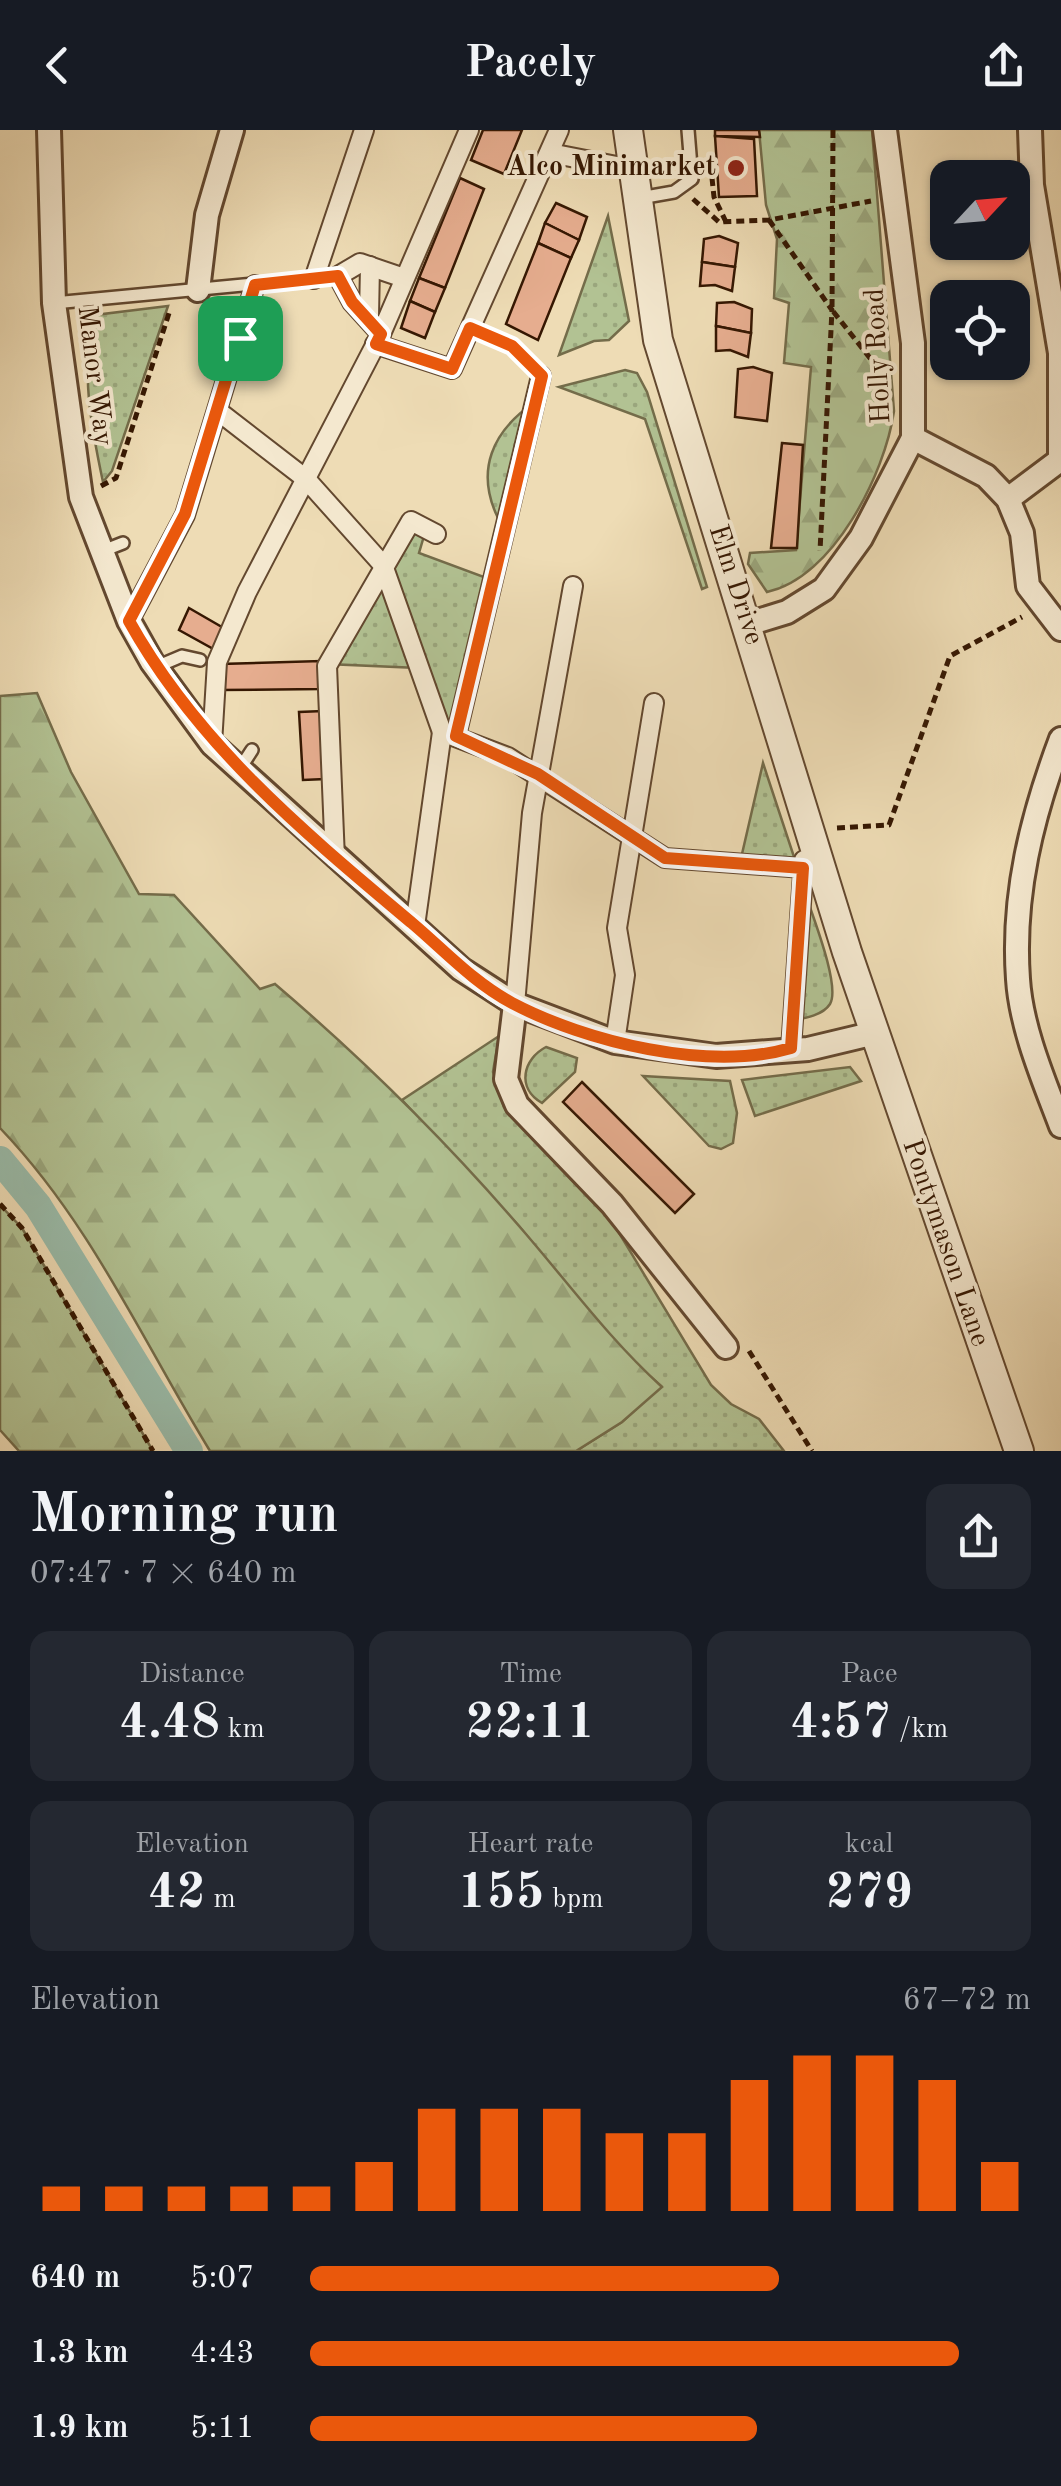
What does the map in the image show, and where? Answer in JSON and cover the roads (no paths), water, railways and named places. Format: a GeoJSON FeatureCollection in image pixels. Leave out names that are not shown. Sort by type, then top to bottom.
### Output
{"type":"FeatureCollection","features":[{"type":"Feature","properties":{"kind":"street","name":"Manor Way"},"geometry":{"type":"LineString","coordinates":[[49,130],[54,303],[81,497],[129,621],[156,667],[212,744],[246,760],[335,858],[461,969],[514,1004],[616,1042],[716,1056],[875,1033]]}},
{"type":"Feature","properties":{"kind":"street"},"geometry":{"type":"LineString","coordinates":[[187,292],[232,130]]}},
{"type":"Feature","properties":{"kind":"street"},"geometry":{"type":"LineString","coordinates":[[314,279],[364,130]]}},
{"type":"Feature","properties":{"kind":"street"},"geometry":{"type":"LineString","coordinates":[[212,744],[217,662],[378,339],[468,130]]}},
{"type":"Feature","properties":{"kind":"street"},"geometry":{"type":"LineString","coordinates":[[370,266],[369,316],[378,339],[452,369],[559,130]]}},
{"type":"Feature","properties":{"kind":"street","name":"Elm Drive"},"geometry":{"type":"LineString","coordinates":[[628,130],[658,340],[875,1033]]}},
{"type":"Feature","properties":{"kind":"street","name":"Holly Road"},"geometry":{"type":"LineString","coordinates":[[748,624],[787,612],[824,589],[869,524],[913,438],[913,343],[886,130]]}},
{"type":"Feature","properties":{"kind":"street"},"geometry":{"type":"LineString","coordinates":[[1008,500],[1060,460],[1060,353],[1032,184],[1030,130]]}},
{"type":"Feature","properties":{"kind":"street"},"geometry":{"type":"LineString","coordinates":[[550,154],[632,169]]}},
{"type":"Feature","properties":{"kind":"street"},"geometry":{"type":"LineString","coordinates":[[369,316],[352,302],[338,276],[360,263],[404,278]]}},
{"type":"Feature","properties":{"kind":"street"},"geometry":{"type":"LineString","coordinates":[[129,621],[185,514],[255,285]]}},
{"type":"Feature","properties":{"kind":"street"},"geometry":{"type":"LineString","coordinates":[[415,926],[449,734],[542,376]]}},
{"type":"Feature","properties":{"kind":"street"},"geometry":{"type":"LineString","coordinates":[[218,411],[306,479],[383,565],[449,734],[538,774],[665,858],[803,868]]}},
{"type":"Feature","properties":{"kind":"street"},"geometry":{"type":"LineString","coordinates":[[913,438],[986,476],[1008,500],[1022,534],[1028,586],[1061,630]]}},
{"type":"Feature","properties":{"kind":"street"},"geometry":{"type":"LineString","coordinates":[[335,858],[327,666],[411,522],[436,534]]}},
{"type":"Feature","properties":{"kind":"street"},"geometry":{"type":"LineString","coordinates":[[573,586],[538,774],[506,1080],[517,1105],[612,1204],[726,1347]]}},
{"type":"Feature","properties":{"kind":"street"},"geometry":{"type":"LineString","coordinates":[[616,1042],[625,975],[617,928],[654,703]]}},
{"type":"Feature","properties":{"kind":"street"},"geometry":{"type":"LineString","coordinates":[[1061,738],[1030,832],[1018,905],[1018,982],[1035,1054],[1061,1126]]}},
{"type":"Feature","properties":{"kind":"street"},"geometry":{"type":"LineString","coordinates":[[791,1048],[809,830]]}},
{"type":"Feature","properties":{"kind":"street","name":"Pontymason Lane"},"geometry":{"type":"LineString","coordinates":[[875,1033],[974,1330],[1019,1451]]}},
{"type":"Feature","properties":{"kind":"lane"},"geometry":{"type":"LineString","coordinates":[[636,198],[682,188],[692,179],[688,130]]}},
{"type":"Feature","properties":{"kind":"lane"},"geometry":{"type":"LineString","coordinates":[[54,303],[338,276]]}},
{"type":"Feature","properties":{"kind":"lane"},"geometry":{"type":"LineString","coordinates":[[100,552],[123,544]]}},
{"type":"Feature","properties":{"kind":"lane"},"geometry":{"type":"LineString","coordinates":[[156,667],[182,656],[200,660]]}},
{"type":"Feature","properties":{"kind":"waterway"},"geometry":{"type":"LineString","coordinates":[[0,1160],[38,1206],[189,1451]]}},
{"type":"Feature","properties":{"kind":"place","name":"Alco Minimarket"},"geometry":{"type":"Point","coordinates":[736,168]}}]}
